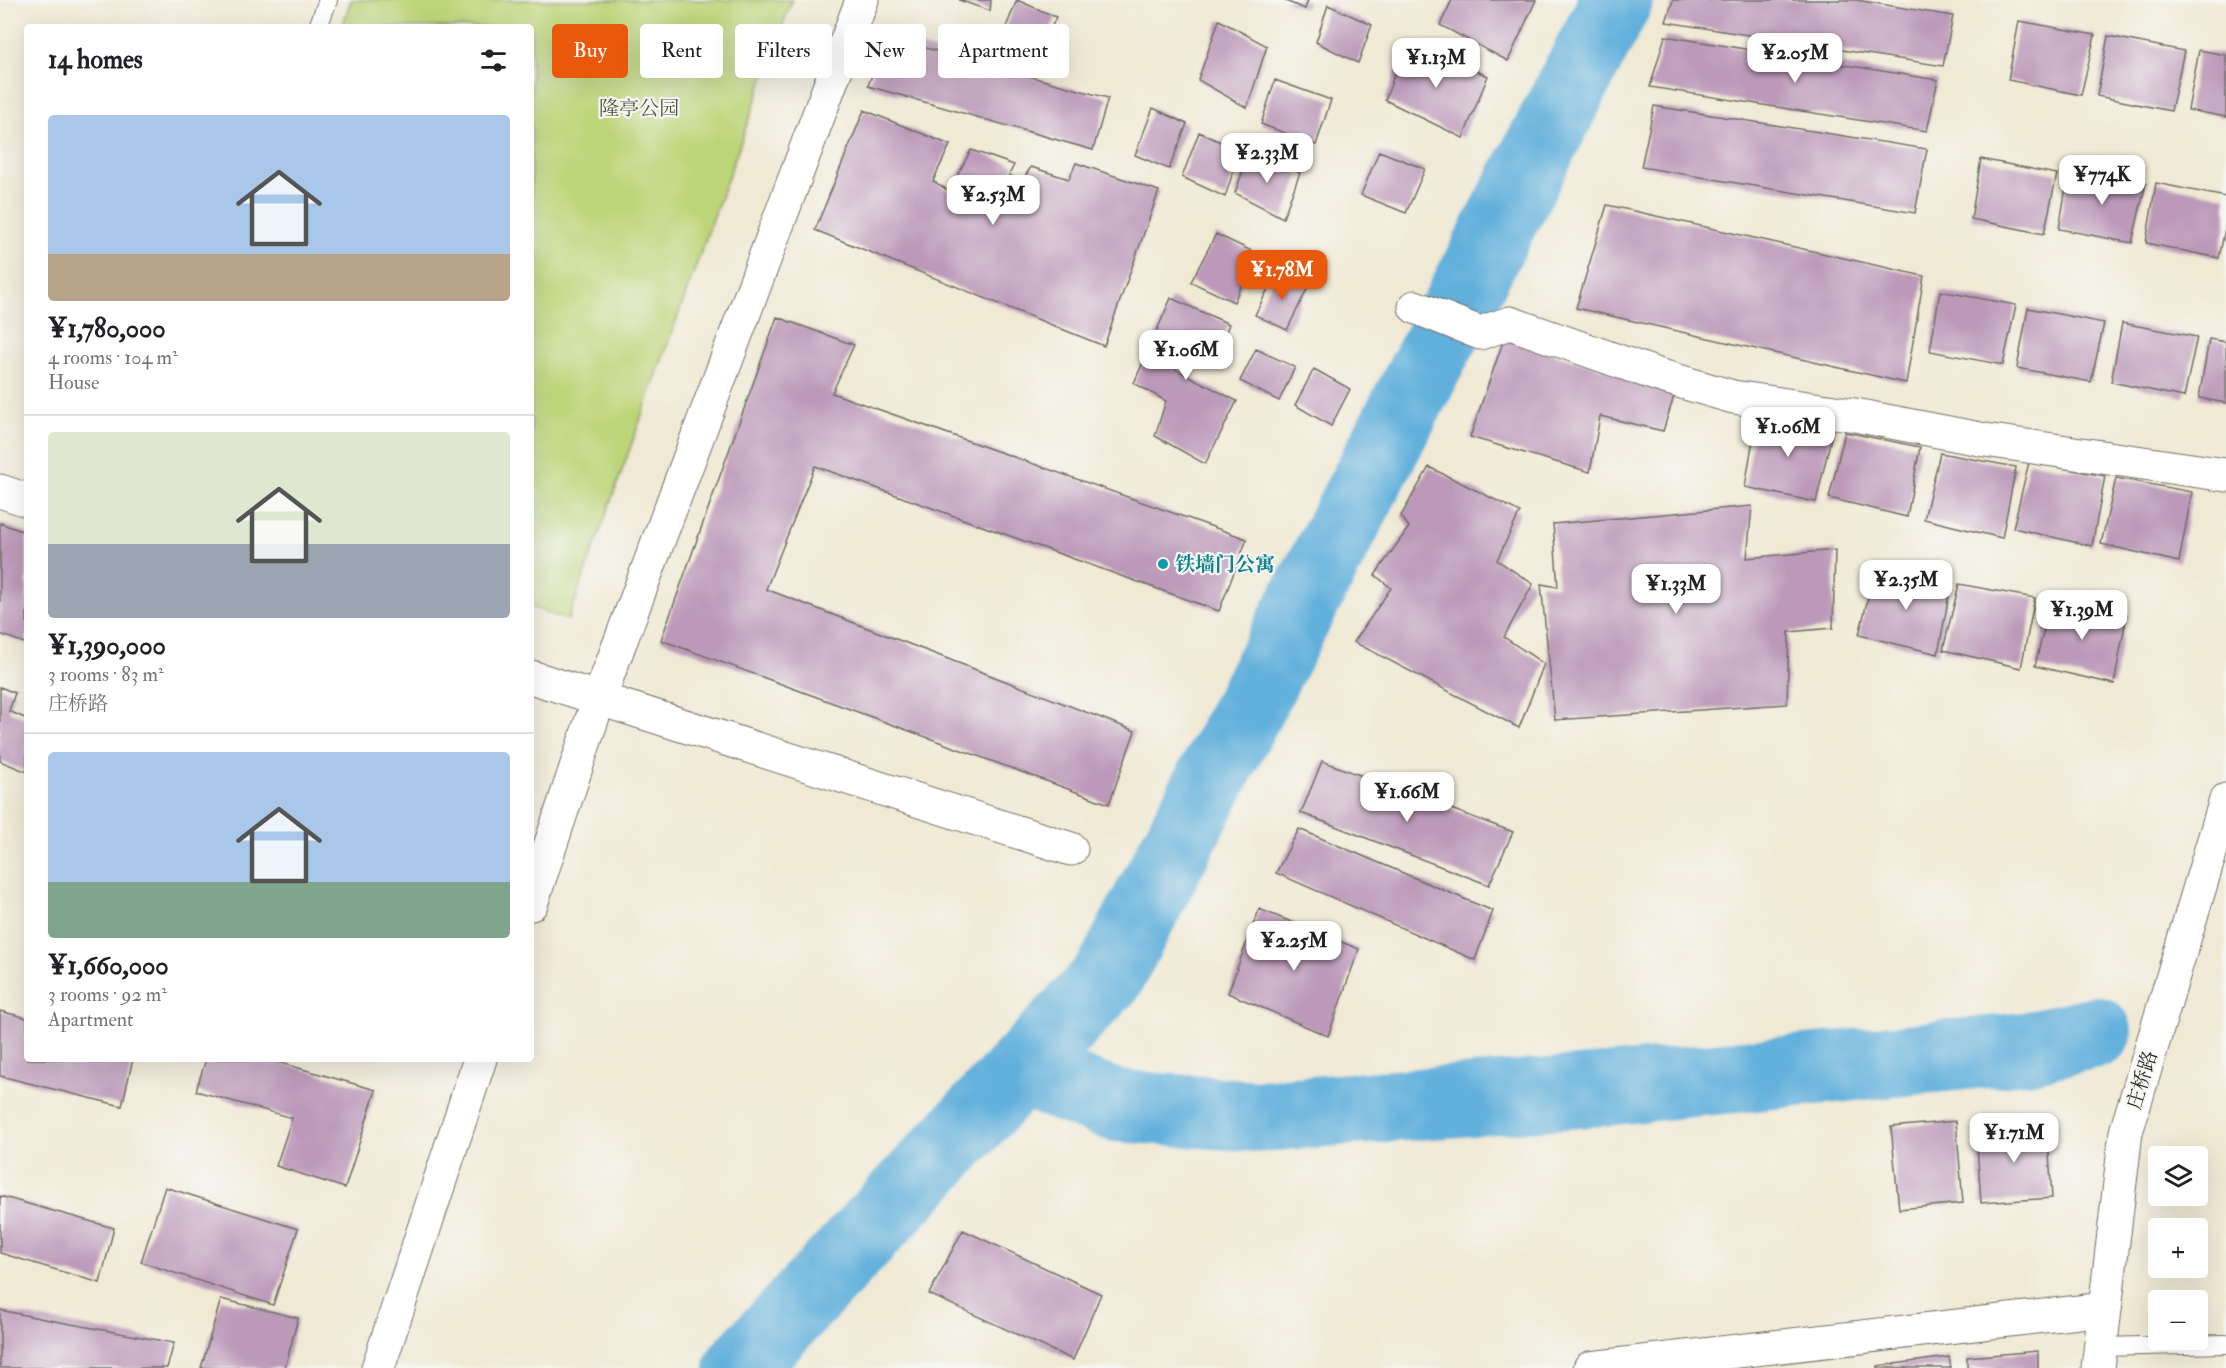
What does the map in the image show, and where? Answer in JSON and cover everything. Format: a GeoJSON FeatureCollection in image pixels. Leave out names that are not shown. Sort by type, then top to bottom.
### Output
{"type":"FeatureCollection","features":[{"type":"Feature","properties":{"kind":"street"},"geometry":{"type":"LineString","coordinates":[[534,895],[598,701],[862,0]]}},
{"type":"Feature","properties":{"kind":"street"},"geometry":{"type":"LineString","coordinates":[[1415,307],[1480,333],[1510,323],[1658,375],[1733,396],[1855,415],[1985,440],[2226,476]]}},
{"type":"Feature","properties":{"kind":"street"},"geometry":{"type":"LineString","coordinates":[[0,491],[24,499]]}},
{"type":"Feature","properties":{"kind":"street"},"geometry":{"type":"LineString","coordinates":[[534,678],[598,701],[1071,849]]}},
{"type":"Feature","properties":{"kind":"street","name":"庄桥路"},"geometry":{"type":"LineString","coordinates":[[2099,1357],[2126,1132],[2226,800]]}},
{"type":"Feature","properties":{"kind":"street"},"geometry":{"type":"LineString","coordinates":[[378,1368],[479,1062]]}},
{"type":"Feature","properties":{"kind":"street"},"geometry":{"type":"LineString","coordinates":[[1590,1368],[2104,1309]]}},
{"type":"Feature","properties":{"kind":"lane"},"geometry":{"type":"LineString","coordinates":[[319,24],[328,0]]}},
{"type":"Feature","properties":{"kind":"lane"},"geometry":{"type":"LineString","coordinates":[[2099,1357],[2226,1344]]}},
{"type":"Feature","properties":{"kind":"green space","name":"隆亭公园"},"geometry":{"type":"Polygon","coordinates":[[[351,0],[792,0],[783,24],[735,24],[735,78],[764,78],[568,620],[534,608],[534,24],[343,24],[351,0]]]}},
{"type":"Feature","properties":{"kind":"building"},"geometry":{"type":"Polygon","coordinates":[[[959,0],[991,0],[990,11],[959,0]]]}},
{"type":"Feature","properties":{"kind":"building"},"geometry":{"type":"Polygon","coordinates":[[[1017,0],[1056,17],[1053,24],[1007,24],[1017,0]]]}},
{"type":"Feature","properties":{"kind":"building"},"geometry":{"type":"Polygon","coordinates":[[[1283,0],[1308,0],[1305,9],[1283,0]]]}},
{"type":"Feature","properties":{"kind":"building"},"geometry":{"type":"Polygon","coordinates":[[[1452,0],[1536,0],[1508,61],[1440,25],[1452,0]]]}},
{"type":"Feature","properties":{"kind":"building"},"geometry":{"type":"Polygon","coordinates":[[[1673,0],[1856,0],[1953,16],[1943,66],[1666,22],[1673,0]]]}},
{"type":"Feature","properties":{"kind":"building"},"geometry":{"type":"Polygon","coordinates":[[[1328,5],[1372,25],[1358,63],[1316,42],[1328,5]]]}},
{"type":"Feature","properties":{"kind":"building"},"geometry":{"type":"Polygon","coordinates":[[[1219,20],[1267,46],[1247,108],[1198,80],[1219,20]]]}},
{"type":"Feature","properties":{"kind":"building"},"geometry":{"type":"Polygon","coordinates":[[[2019,21],[2095,35],[2081,95],[2008,80],[2019,21]]]}},
{"type":"Feature","properties":{"kind":"building"},"geometry":{"type":"Polygon","coordinates":[[[1665,36],[1938,80],[1927,131],[1650,87],[1665,36]]]}},
{"type":"Feature","properties":{"kind":"building"},"geometry":{"type":"Polygon","coordinates":[[[2108,36],[2184,51],[2171,111],[2097,96],[2108,36]]]}},
{"type":"Feature","properties":{"kind":"building"},"geometry":{"type":"Polygon","coordinates":[[[1407,41],[1488,76],[1463,138],[1385,100],[1407,41]]]}},
{"type":"Feature","properties":{"kind":"building"},"geometry":{"type":"Polygon","coordinates":[[[926,48],[938,51],[938,78],[1035,78],[1108,98],[1093,150],[868,86],[871,78],[926,78],[926,48]]]}},
{"type":"Feature","properties":{"kind":"building"},"geometry":{"type":"Polygon","coordinates":[[[2199,50],[2226,55],[2226,117],[2188,110],[2199,50]]]}},
{"type":"Feature","properties":{"kind":"building"},"geometry":{"type":"Polygon","coordinates":[[[1275,80],[1331,100],[1316,145],[1261,124],[1275,80]]]}},
{"type":"Feature","properties":{"kind":"building"},"geometry":{"type":"Polygon","coordinates":[[[1654,106],[1927,149],[1915,213],[1641,167],[1654,106]]]}},
{"type":"Feature","properties":{"kind":"building"},"geometry":{"type":"Polygon","coordinates":[[[1153,108],[1187,124],[1169,169],[1135,155],[1153,108]]]}},
{"type":"Feature","properties":{"kind":"building"},"geometry":{"type":"Polygon","coordinates":[[[864,110],[950,145],[933,181],[949,191],[971,150],[1014,165],[1009,175],[1022,181],[1031,167],[1069,179],[1076,163],[1159,191],[1104,346],[815,230],[864,110]]]}},
{"type":"Feature","properties":{"kind":"building"},"geometry":{"type":"Polygon","coordinates":[[[1199,132],[1240,151],[1225,197],[1182,177],[1199,132]]]}},
{"type":"Feature","properties":{"kind":"building"},"geometry":{"type":"Polygon","coordinates":[[[1250,151],[1300,173],[1283,218],[1235,193],[1250,151]]]}},
{"type":"Feature","properties":{"kind":"building"},"geometry":{"type":"Polygon","coordinates":[[[1379,151],[1425,169],[1406,213],[1361,195],[1379,151]]]}},
{"type":"Feature","properties":{"kind":"building"},"geometry":{"type":"Polygon","coordinates":[[[1981,159],[2057,174],[2044,234],[1971,219],[1981,159]]]}},
{"type":"Feature","properties":{"kind":"building"},"geometry":{"type":"Polygon","coordinates":[[[2069,169],[2146,183],[2132,243],[2059,229],[2069,169]]]}},
{"type":"Feature","properties":{"kind":"building"},"geometry":{"type":"Polygon","coordinates":[[[2156,183],[2226,197],[2226,224],[2219,258],[2146,243],[2156,183]]]}},
{"type":"Feature","properties":{"kind":"building"},"geometry":{"type":"Polygon","coordinates":[[[1607,205],[1924,276],[1906,383],[1576,308],[1607,205]]]}},
{"type":"Feature","properties":{"kind":"building"},"geometry":{"type":"Polygon","coordinates":[[[1216,234],[1256,253],[1234,302],[1191,282],[1216,234]]]}},
{"type":"Feature","properties":{"kind":"building"},"geometry":{"type":"Polygon","coordinates":[[[1276,273],[1308,287],[1287,330],[1255,315],[1276,273]]]}},
{"type":"Feature","properties":{"kind":"building"},"geometry":{"type":"Polygon","coordinates":[[[1940,291],[2016,305],[2003,365],[1930,351],[1940,291]]]}},
{"type":"Feature","properties":{"kind":"building"},"geometry":{"type":"Polygon","coordinates":[[[1171,298],[1229,324],[1213,365],[1182,351],[1175,369],[1237,401],[1205,464],[1155,436],[1166,401],[1134,383],[1171,298]]]}},
{"type":"Feature","properties":{"kind":"building"},"geometry":{"type":"Polygon","coordinates":[[[2028,308],[2104,323],[2091,382],[2017,368],[2028,308]]]}},
{"type":"Feature","properties":{"kind":"building","name":"铁墙门公寓"},"geometry":{"type":"Polygon","coordinates":[[[777,317],[854,345],[832,393],[1247,539],[1219,611],[815,466],[766,589],[1135,731],[1109,804],[661,640],[777,317]]]}},
{"type":"Feature","properties":{"kind":"building"},"geometry":{"type":"Polygon","coordinates":[[[2122,323],[2197,337],[2184,397],[2111,382],[2122,323]]]}},
{"type":"Feature","properties":{"kind":"building"},"geometry":{"type":"Polygon","coordinates":[[[1504,339],[1676,390],[1663,431],[1600,416],[1590,472],[1470,437],[1504,339]]]}},
{"type":"Feature","properties":{"kind":"building"},"geometry":{"type":"Polygon","coordinates":[[[2209,339],[2226,342],[2226,403],[2199,398],[2209,339]]]}},
{"type":"Feature","properties":{"kind":"building"},"geometry":{"type":"Polygon","coordinates":[[[1256,349],[1295,367],[1279,401],[1240,381],[1256,349]]]}},
{"type":"Feature","properties":{"kind":"building"},"geometry":{"type":"Polygon","coordinates":[[[1314,369],[1350,389],[1331,426],[1295,405],[1314,369]]]}},
{"type":"Feature","properties":{"kind":"building"},"geometry":{"type":"Polygon","coordinates":[[[1757,415],[1833,430],[1816,502],[1745,487],[1757,415]]]}},
{"type":"Feature","properties":{"kind":"building"},"geometry":{"type":"Polygon","coordinates":[[[1845,432],[1920,447],[1907,517],[1829,498],[1845,432]]]}},
{"type":"Feature","properties":{"kind":"building"},"geometry":{"type":"Polygon","coordinates":[[[1940,453],[2016,467],[2002,538],[1924,519],[1940,453]]]}},
{"type":"Feature","properties":{"kind":"building"},"geometry":{"type":"Polygon","coordinates":[[[2029,462],[2105,476],[2092,546],[2013,528],[2029,462]]]}},
{"type":"Feature","properties":{"kind":"building"},"geometry":{"type":"Polygon","coordinates":[[[1429,467],[1520,512],[1497,560],[1533,584],[1504,637],[1544,664],[1519,728],[1354,642],[1391,588],[1375,575],[1409,527],[1401,516],[1429,467]]]}},
{"type":"Feature","properties":{"kind":"building"},"geometry":{"type":"Polygon","coordinates":[[[2116,478],[2192,492],[2179,562],[2101,544],[2116,478]]]}},
{"type":"Feature","properties":{"kind":"building"},"geometry":{"type":"Polygon","coordinates":[[[1752,506],[1747,558],[1835,550],[1833,628],[1789,632],[1787,704],[1555,720],[1541,584],[1558,587],[1553,524],[1752,506]]]}},
{"type":"Feature","properties":{"kind":"building"},"geometry":{"type":"Polygon","coordinates":[[[0,523],[24,532],[24,643],[0,634],[0,523]]]}},
{"type":"Feature","properties":{"kind":"building"},"geometry":{"type":"Polygon","coordinates":[[[1875,569],[1951,584],[1938,654],[1859,635],[1875,569]]]}},
{"type":"Feature","properties":{"kind":"building"},"geometry":{"type":"Polygon","coordinates":[[[1959,584],[2035,598],[2021,668],[1943,650],[1959,584]]]}},
{"type":"Feature","properties":{"kind":"building"},"geometry":{"type":"Polygon","coordinates":[[[2051,600],[2127,614],[2114,684],[2035,666],[2051,600]]]}},
{"type":"Feature","properties":{"kind":"building"},"geometry":{"type":"Polygon","coordinates":[[[0,687],[15,693],[9,711],[24,718],[24,771],[0,761],[0,687]]]}},
{"type":"Feature","properties":{"kind":"building"},"geometry":{"type":"Polygon","coordinates":[[[1322,761],[1513,832],[1489,885],[1301,813],[1322,761]]]}},
{"type":"Feature","properties":{"kind":"building"},"geometry":{"type":"Polygon","coordinates":[[[1299,829],[1493,911],[1475,960],[1276,873],[1299,829]]]}},
{"type":"Feature","properties":{"kind":"building"},"geometry":{"type":"Polygon","coordinates":[[[1259,909],[1359,949],[1328,1036],[1228,993],[1259,909]]]}},
{"type":"Feature","properties":{"kind":"building"},"geometry":{"type":"Polygon","coordinates":[[[0,1011],[24,1017],[24,1062],[132,1062],[122,1106],[0,1076],[0,1011]]]}},
{"type":"Feature","properties":{"kind":"building"},"geometry":{"type":"Polygon","coordinates":[[[205,1062],[278,1062],[376,1090],[345,1188],[276,1166],[292,1118],[196,1091],[205,1062]]]}},
{"type":"Feature","properties":{"kind":"building"},"geometry":{"type":"Polygon","coordinates":[[[1956,1121],[1963,1203],[1899,1209],[1891,1127],[1956,1121]]]}},
{"type":"Feature","properties":{"kind":"building"},"geometry":{"type":"Polygon","coordinates":[[[2047,1125],[2052,1198],[1981,1203],[1976,1130],[2047,1125]]]}},
{"type":"Feature","properties":{"kind":"building"},"geometry":{"type":"Polygon","coordinates":[[[165,1187],[298,1229],[273,1305],[141,1262],[165,1187]]]}},
{"type":"Feature","properties":{"kind":"building"},"geometry":{"type":"Polygon","coordinates":[[[0,1196],[114,1228],[100,1283],[0,1253],[0,1196]]]}},
{"type":"Feature","properties":{"kind":"building"},"geometry":{"type":"Polygon","coordinates":[[[963,1230],[1101,1294],[1073,1360],[929,1294],[963,1230]]]}},
{"type":"Feature","properties":{"kind":"building"},"geometry":{"type":"Polygon","coordinates":[[[221,1299],[298,1318],[285,1368],[201,1368],[221,1299]]]}},
{"type":"Feature","properties":{"kind":"building"},"geometry":{"type":"Polygon","coordinates":[[[0,1310],[174,1343],[167,1368],[0,1368],[0,1310]]]}},
{"type":"Feature","properties":{"kind":"building"},"geometry":{"type":"Polygon","coordinates":[[[2038,1351],[2038,1368],[1967,1368],[1967,1357],[2038,1351]]]}},
{"type":"Feature","properties":{"kind":"building"},"geometry":{"type":"Polygon","coordinates":[[[1949,1357],[1951,1368],[1878,1368],[1878,1366],[1949,1357]]]}},
{"type":"Feature","properties":{"kind":"waterway"},"geometry":{"type":"LineString","coordinates":[[740,1368],[1109,976],[1617,0]]}},
{"type":"Feature","properties":{"kind":"waterway"},"geometry":{"type":"LineString","coordinates":[[1020,1070],[1117,1106],[1259,1116],[1604,1090],[2026,1048],[2096,1032]]}},
{"type":"Feature","properties":{"kind":"place","name":"铁墙门公寓"},"geometry":{"type":"Point","coordinates":[1163,564]}}]}
